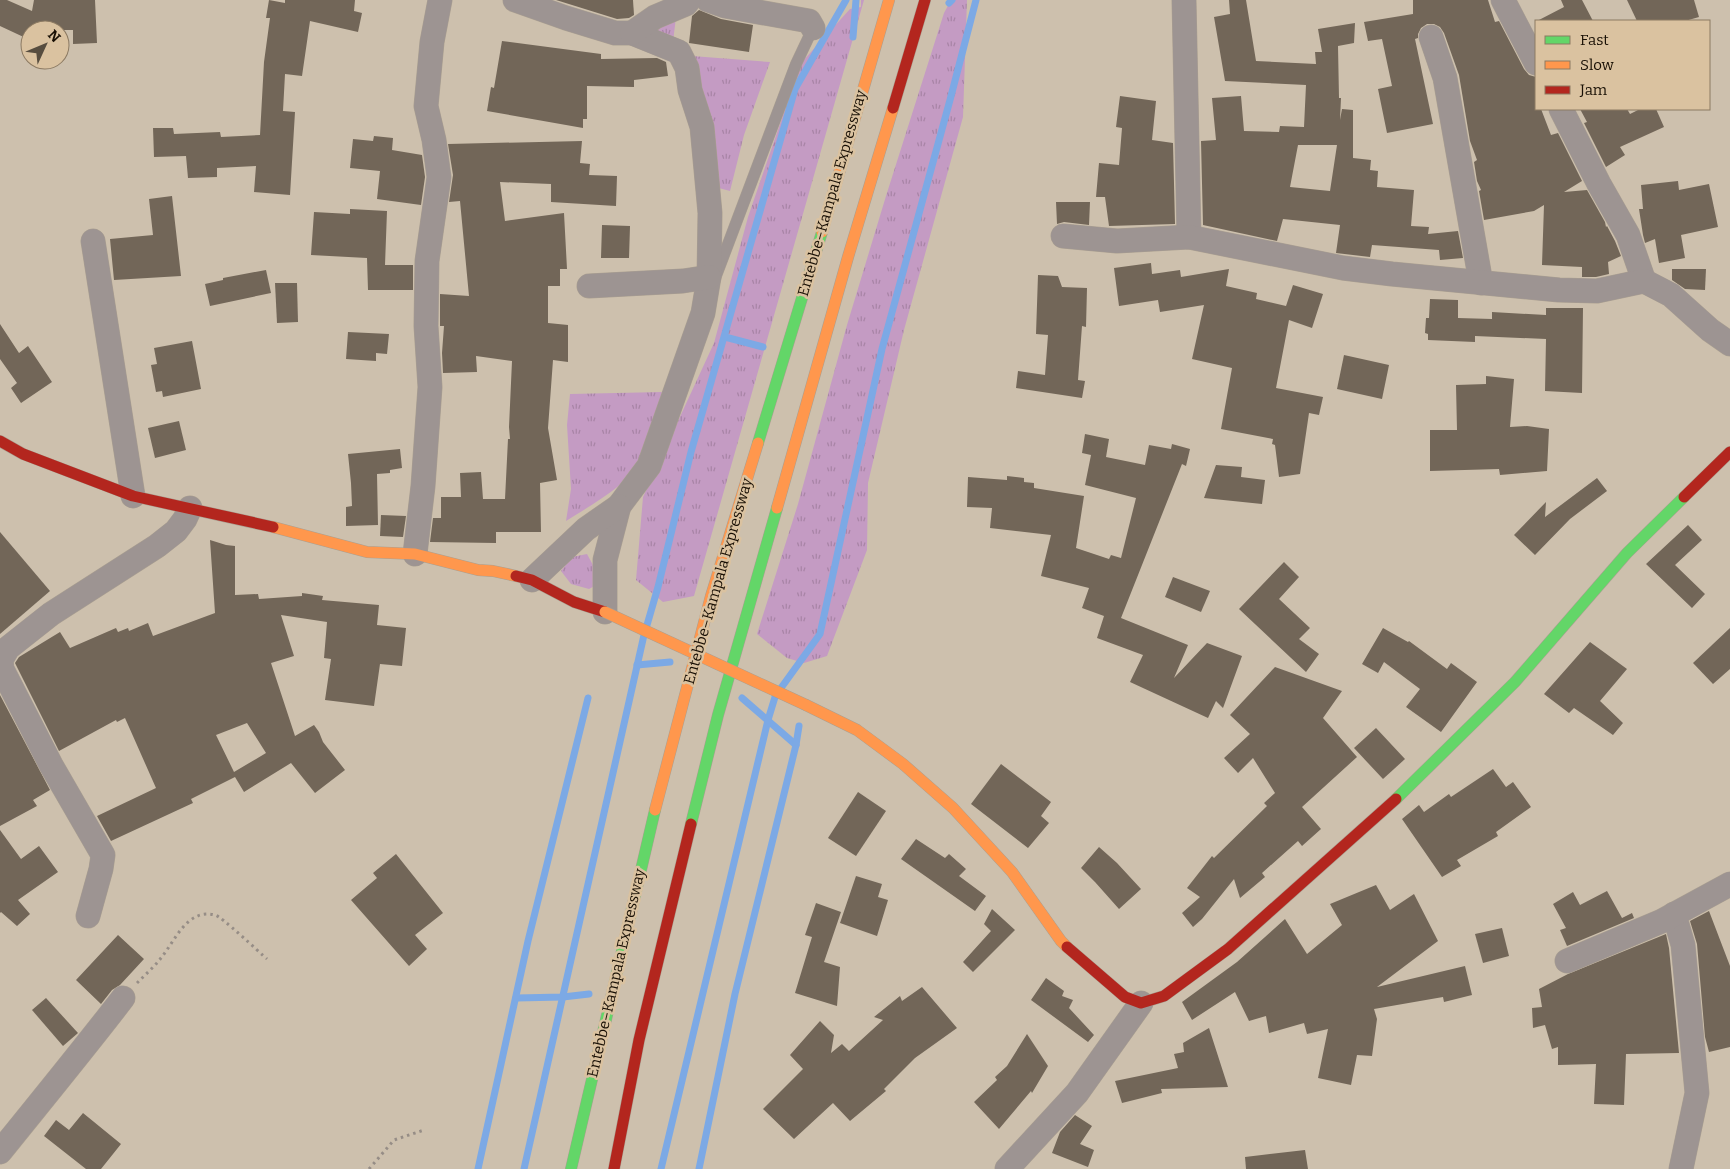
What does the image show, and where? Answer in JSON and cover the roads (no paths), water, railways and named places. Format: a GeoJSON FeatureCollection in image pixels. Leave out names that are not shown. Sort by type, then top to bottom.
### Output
{"type":"FeatureCollection","features":[{"type":"Feature","properties":{"kind":"main road","name":"Entebbe–Kampala Expressway"},"geometry":{"type":"LineString","coordinates":[[571,1169],[661,784],[711,596],[813,262],[874,44],[889,0]]}},
{"type":"Feature","properties":{"kind":"main road"},"geometry":{"type":"LineString","coordinates":[[614,1169],[638,1040],[718,715],[853,238],[925,0]]}},
{"type":"Feature","properties":{"kind":"main road"},"geometry":{"type":"LineString","coordinates":[[0,441],[23,454],[133,496],[248,520],[367,552],[415,554],[478,570],[493,571],[532,580],[574,602],[605,612],[857,730],[903,764],[953,808],[1012,872],[1061,941],[1125,997],[1141,1003],[1164,996],[1228,949],[1378,816],[1515,682],[1627,552],[1730,452]]}},
{"type":"Feature","properties":{"kind":"street"},"geometry":{"type":"LineString","coordinates":[[415,554],[423,486],[430,387],[426,326],[427,261],[439,177],[434,140],[426,106],[432,42],[440,0]]}},
{"type":"Feature","properties":{"kind":"street"},"geometry":{"type":"LineString","coordinates":[[515,0],[615,33],[632,33],[679,52],[687,68],[690,90],[702,127],[710,213],[709,277],[703,313],[649,466],[619,506],[586,529],[532,580]]}},
{"type":"Feature","properties":{"kind":"street"},"geometry":{"type":"LineString","coordinates":[[632,33],[655,16],[686,4],[689,0]]}},
{"type":"Feature","properties":{"kind":"street"},"geometry":{"type":"LineString","coordinates":[[708,0],[725,6],[809,21],[812,28]]}},
{"type":"Feature","properties":{"kind":"street"},"geometry":{"type":"LineString","coordinates":[[1184,0],[1189,237]]}},
{"type":"Feature","properties":{"kind":"street"},"geometry":{"type":"LineString","coordinates":[[1503,0],[1535,61]]}},
{"type":"Feature","properties":{"kind":"street"},"geometry":{"type":"LineString","coordinates":[[1431,37],[1445,78],[1480,283]]}},
{"type":"Feature","properties":{"kind":"street"},"geometry":{"type":"LineString","coordinates":[[1562,110],[1599,184],[1628,235],[1644,282]]}},
{"type":"Feature","properties":{"kind":"street"},"geometry":{"type":"LineString","coordinates":[[1063,236],[1117,241],[1189,237],[1343,268],[1559,290],[1597,291],[1644,282],[1671,295],[1710,330],[1730,344]]}},
{"type":"Feature","properties":{"kind":"street"},"geometry":{"type":"LineString","coordinates":[[93,241],[133,496]]}},
{"type":"Feature","properties":{"kind":"street"},"geometry":{"type":"LineString","coordinates":[[589,286],[683,281],[709,277]]}},
{"type":"Feature","properties":{"kind":"street"},"geometry":{"type":"LineString","coordinates":[[605,612],[606,560],[619,506]]}},
{"type":"Feature","properties":{"kind":"street"},"geometry":{"type":"LineString","coordinates":[[88,916],[101,869],[102,855],[51,765],[2,669],[2,660],[8,648],[51,614],[157,546],[176,531],[190,508]]}},
{"type":"Feature","properties":{"kind":"street"},"geometry":{"type":"LineString","coordinates":[[1568,961],[1674,914],[1730,884]]}},
{"type":"Feature","properties":{"kind":"street"},"geometry":{"type":"LineString","coordinates":[[1674,914],[1683,945],[1697,1093],[1681,1169]]}},
{"type":"Feature","properties":{"kind":"street"},"geometry":{"type":"LineString","coordinates":[[0,1152],[89,1043],[123,998]]}},
{"type":"Feature","properties":{"kind":"street"},"geometry":{"type":"LineString","coordinates":[[1007,1169],[1077,1093],[1141,1003]]}},
{"type":"Feature","properties":{"kind":"lane"},"geometry":{"type":"LineString","coordinates":[[703,313],[796,64],[812,28]]}},
{"type":"Feature","properties":{"kind":"waterway"},"geometry":{"type":"LineString","coordinates":[[647,625],[691,452],[795,89],[846,0]]}},
{"type":"Feature","properties":{"kind":"waterway"},"geometry":{"type":"LineString","coordinates":[[853,37],[856,0]]}},
{"type":"Feature","properties":{"kind":"waterway"},"geometry":{"type":"LineString","coordinates":[[949,3],[952,0]]}},
{"type":"Feature","properties":{"kind":"waterway"},"geometry":{"type":"LineString","coordinates":[[781,688],[820,634],[882,349],[976,0]]}},
{"type":"Feature","properties":{"kind":"waterway"},"geometry":{"type":"LineString","coordinates":[[725,337],[763,347]]}},
{"type":"Feature","properties":{"kind":"waterway"},"geometry":{"type":"LineString","coordinates":[[524,1169],[644,635]]}},
{"type":"Feature","properties":{"kind":"waterway"},"geometry":{"type":"LineString","coordinates":[[637,665],[670,662]]}},
{"type":"Feature","properties":{"kind":"waterway"},"geometry":{"type":"LineString","coordinates":[[661,1169],[775,697]]}},
{"type":"Feature","properties":{"kind":"waterway"},"geometry":{"type":"LineString","coordinates":[[478,1169],[528,941],[588,698]]}},
{"type":"Feature","properties":{"kind":"waterway"},"geometry":{"type":"LineString","coordinates":[[742,698],[796,745]]}},
{"type":"Feature","properties":{"kind":"waterway"},"geometry":{"type":"LineString","coordinates":[[699,1169],[735,994],[799,726]]}},
{"type":"Feature","properties":{"kind":"waterway"},"geometry":{"type":"LineString","coordinates":[[516,998],[563,997],[589,994]]}}]}
